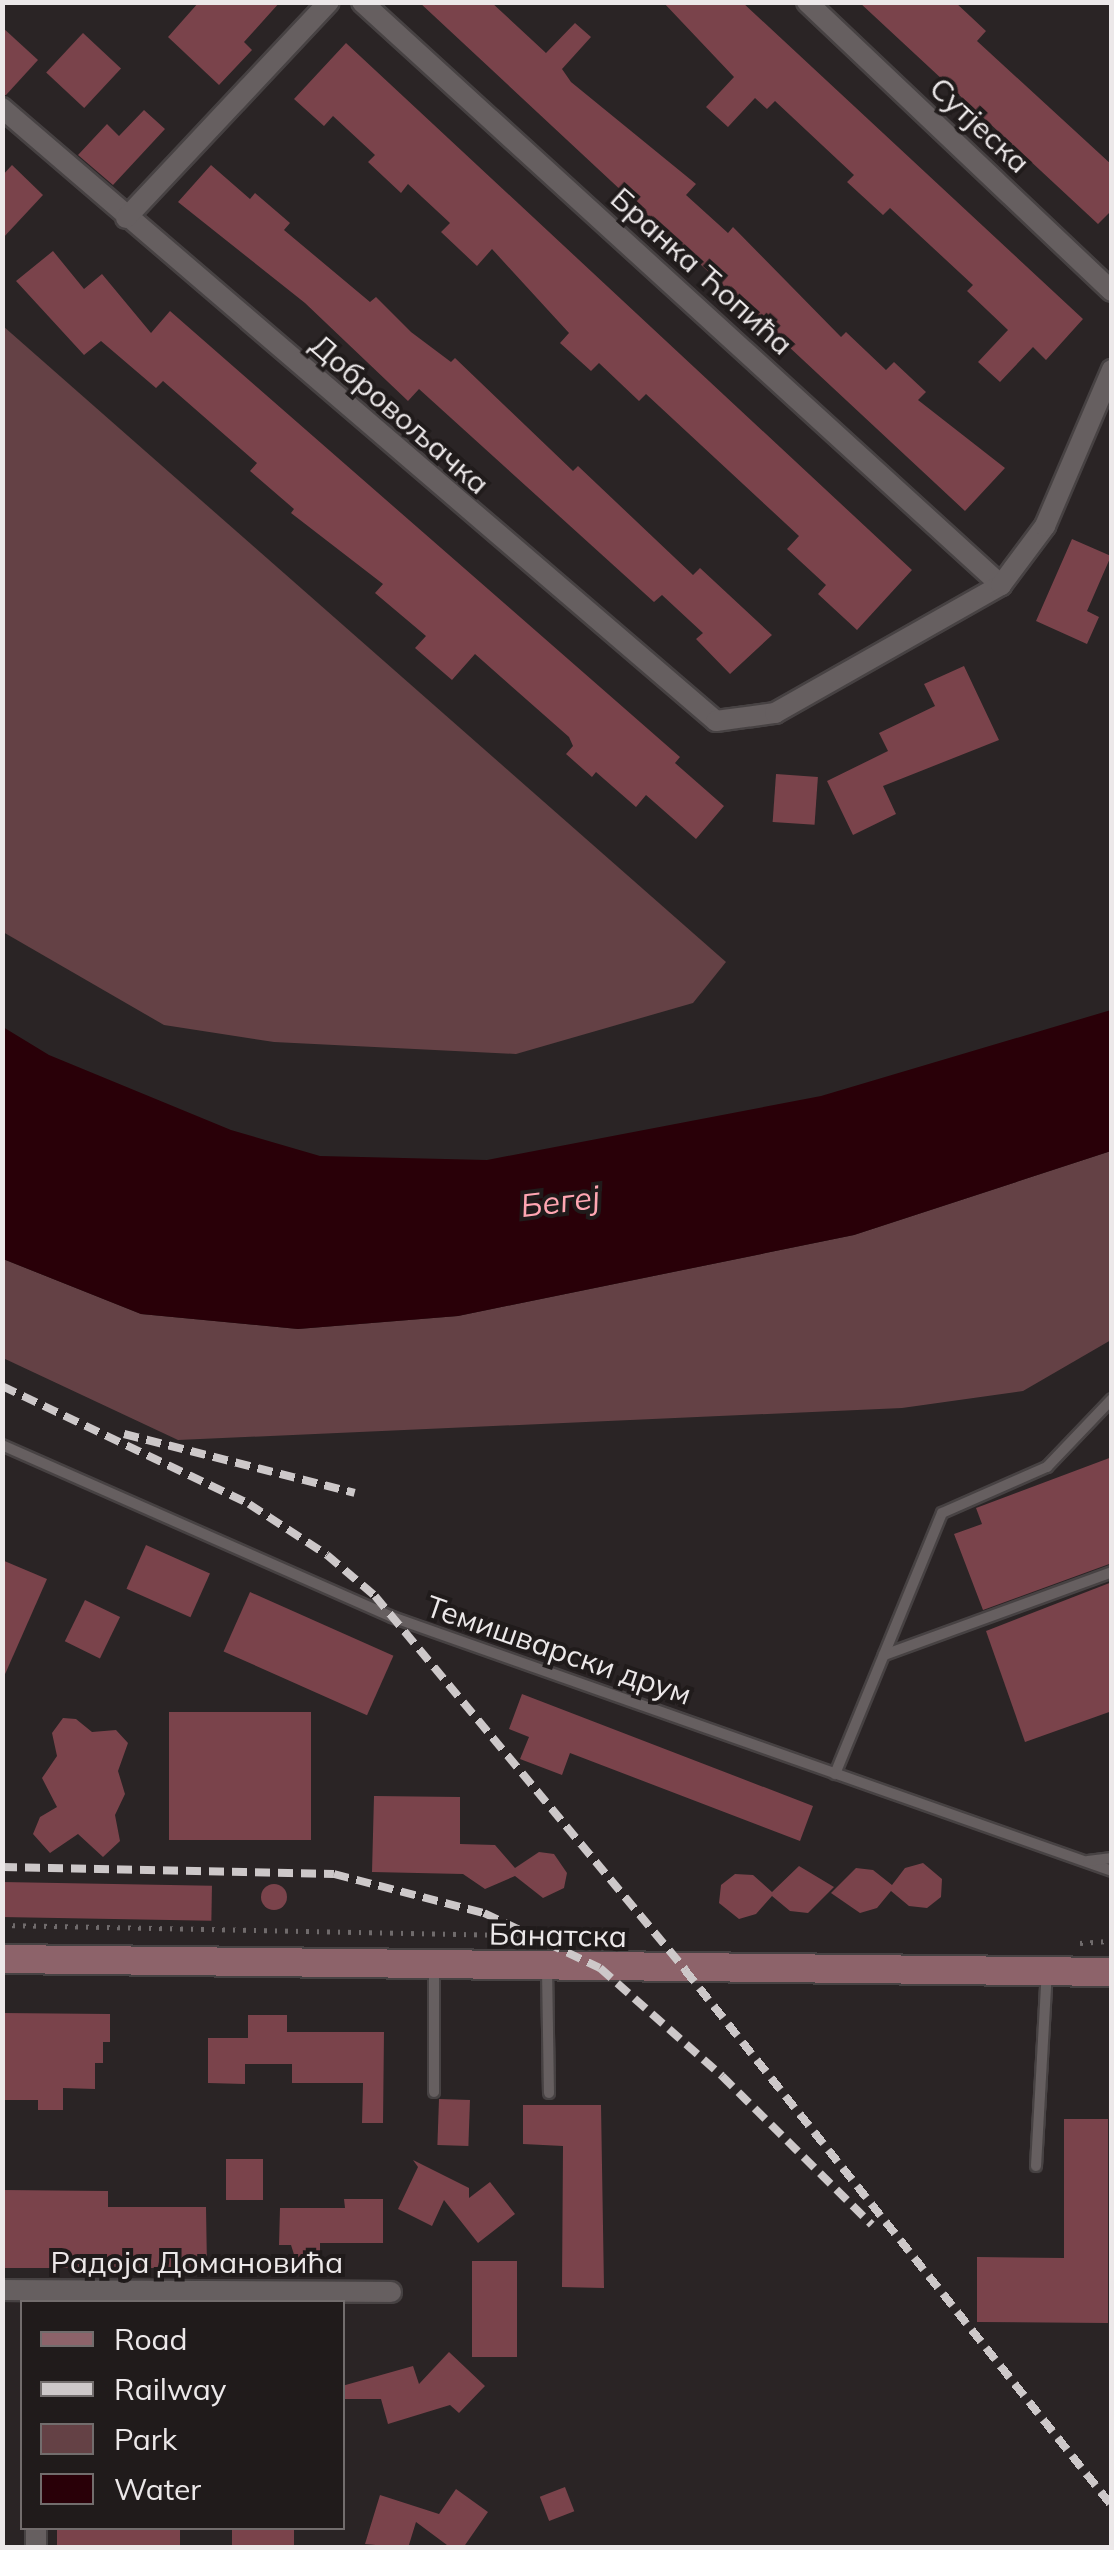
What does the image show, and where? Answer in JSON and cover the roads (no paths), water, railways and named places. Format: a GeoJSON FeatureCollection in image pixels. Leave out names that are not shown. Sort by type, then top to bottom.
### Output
{"type":"FeatureCollection","features":[{"type":"Feature","properties":{"kind":"main road","name":"Банатска"},"geometry":{"type":"LineString","coordinates":[[2,1959],[1112,1972]]}},
{"type":"Feature","properties":{"kind":"street"},"geometry":{"type":"LineString","coordinates":[[126,218],[329,2]]}},
{"type":"Feature","properties":{"kind":"street","name":"Бранка Ћопића"},"geometry":{"type":"LineString","coordinates":[[362,2],[1001,585]]}},
{"type":"Feature","properties":{"kind":"street","name":"Сутјеска"},"geometry":{"type":"LineString","coordinates":[[807,2],[1112,291]]}},
{"type":"Feature","properties":{"kind":"street","name":"Добровољачка"},"geometry":{"type":"LineString","coordinates":[[2,108],[700,714],[732,724],[775,713],[1001,585]]}},
{"type":"Feature","properties":{"kind":"street"},"geometry":{"type":"LineString","coordinates":[[1001,585],[1045,526],[1112,370]]}},
{"type":"Feature","properties":{"kind":"street","name":"Радоја Домановића"},"geometry":{"type":"LineString","coordinates":[[2,2290],[41,2297],[391,2292]]}},
{"type":"Feature","properties":{"kind":"lane"},"geometry":{"type":"LineString","coordinates":[[835,1774],[942,1513],[1047,1467],[1112,1399]]}},
{"type":"Feature","properties":{"kind":"lane","name":"Темишварски друм"},"geometry":{"type":"LineString","coordinates":[[2,1446],[392,1617],[1112,1871]]}},
{"type":"Feature","properties":{"kind":"lane"},"geometry":{"type":"LineString","coordinates":[[884,1655],[1112,1572]]}},
{"type":"Feature","properties":{"kind":"lane"},"geometry":{"type":"LineString","coordinates":[[1082,1861],[1112,1858]]}},
{"type":"Feature","properties":{"kind":"lane"},"geometry":{"type":"LineString","coordinates":[[434,1966],[434,2092]]}},
{"type":"Feature","properties":{"kind":"lane"},"geometry":{"type":"LineString","coordinates":[[548,1967],[550,2093]]}},
{"type":"Feature","properties":{"kind":"lane"},"geometry":{"type":"LineString","coordinates":[[1036,2166],[1047,1971]]}},
{"type":"Feature","properties":{"kind":"water","name":"Бегеј"},"geometry":{"type":"Polygon","coordinates":[[[1111,1010],[1111,1151],[854,1235],[458,1316],[298,1329],[141,1314],[3,1259],[3,1027],[49,1055],[231,1130],[320,1156],[487,1160],[821,1096],[1111,1010]]]}},
{"type":"Feature","properties":{"kind":"railway"},"geometry":{"type":"LineString","coordinates":[[2,1386],[249,1504],[327,1555],[375,1596],[685,1970],[1112,2506]]}},
{"type":"Feature","properties":{"kind":"railway"},"geometry":{"type":"LineString","coordinates":[[124,1434],[355,1493]]}},
{"type":"Feature","properties":{"kind":"railway"},"geometry":{"type":"LineString","coordinates":[[2,1867],[334,1874],[484,1913],[600,1968],[722,2076],[872,2225]]}}]}
